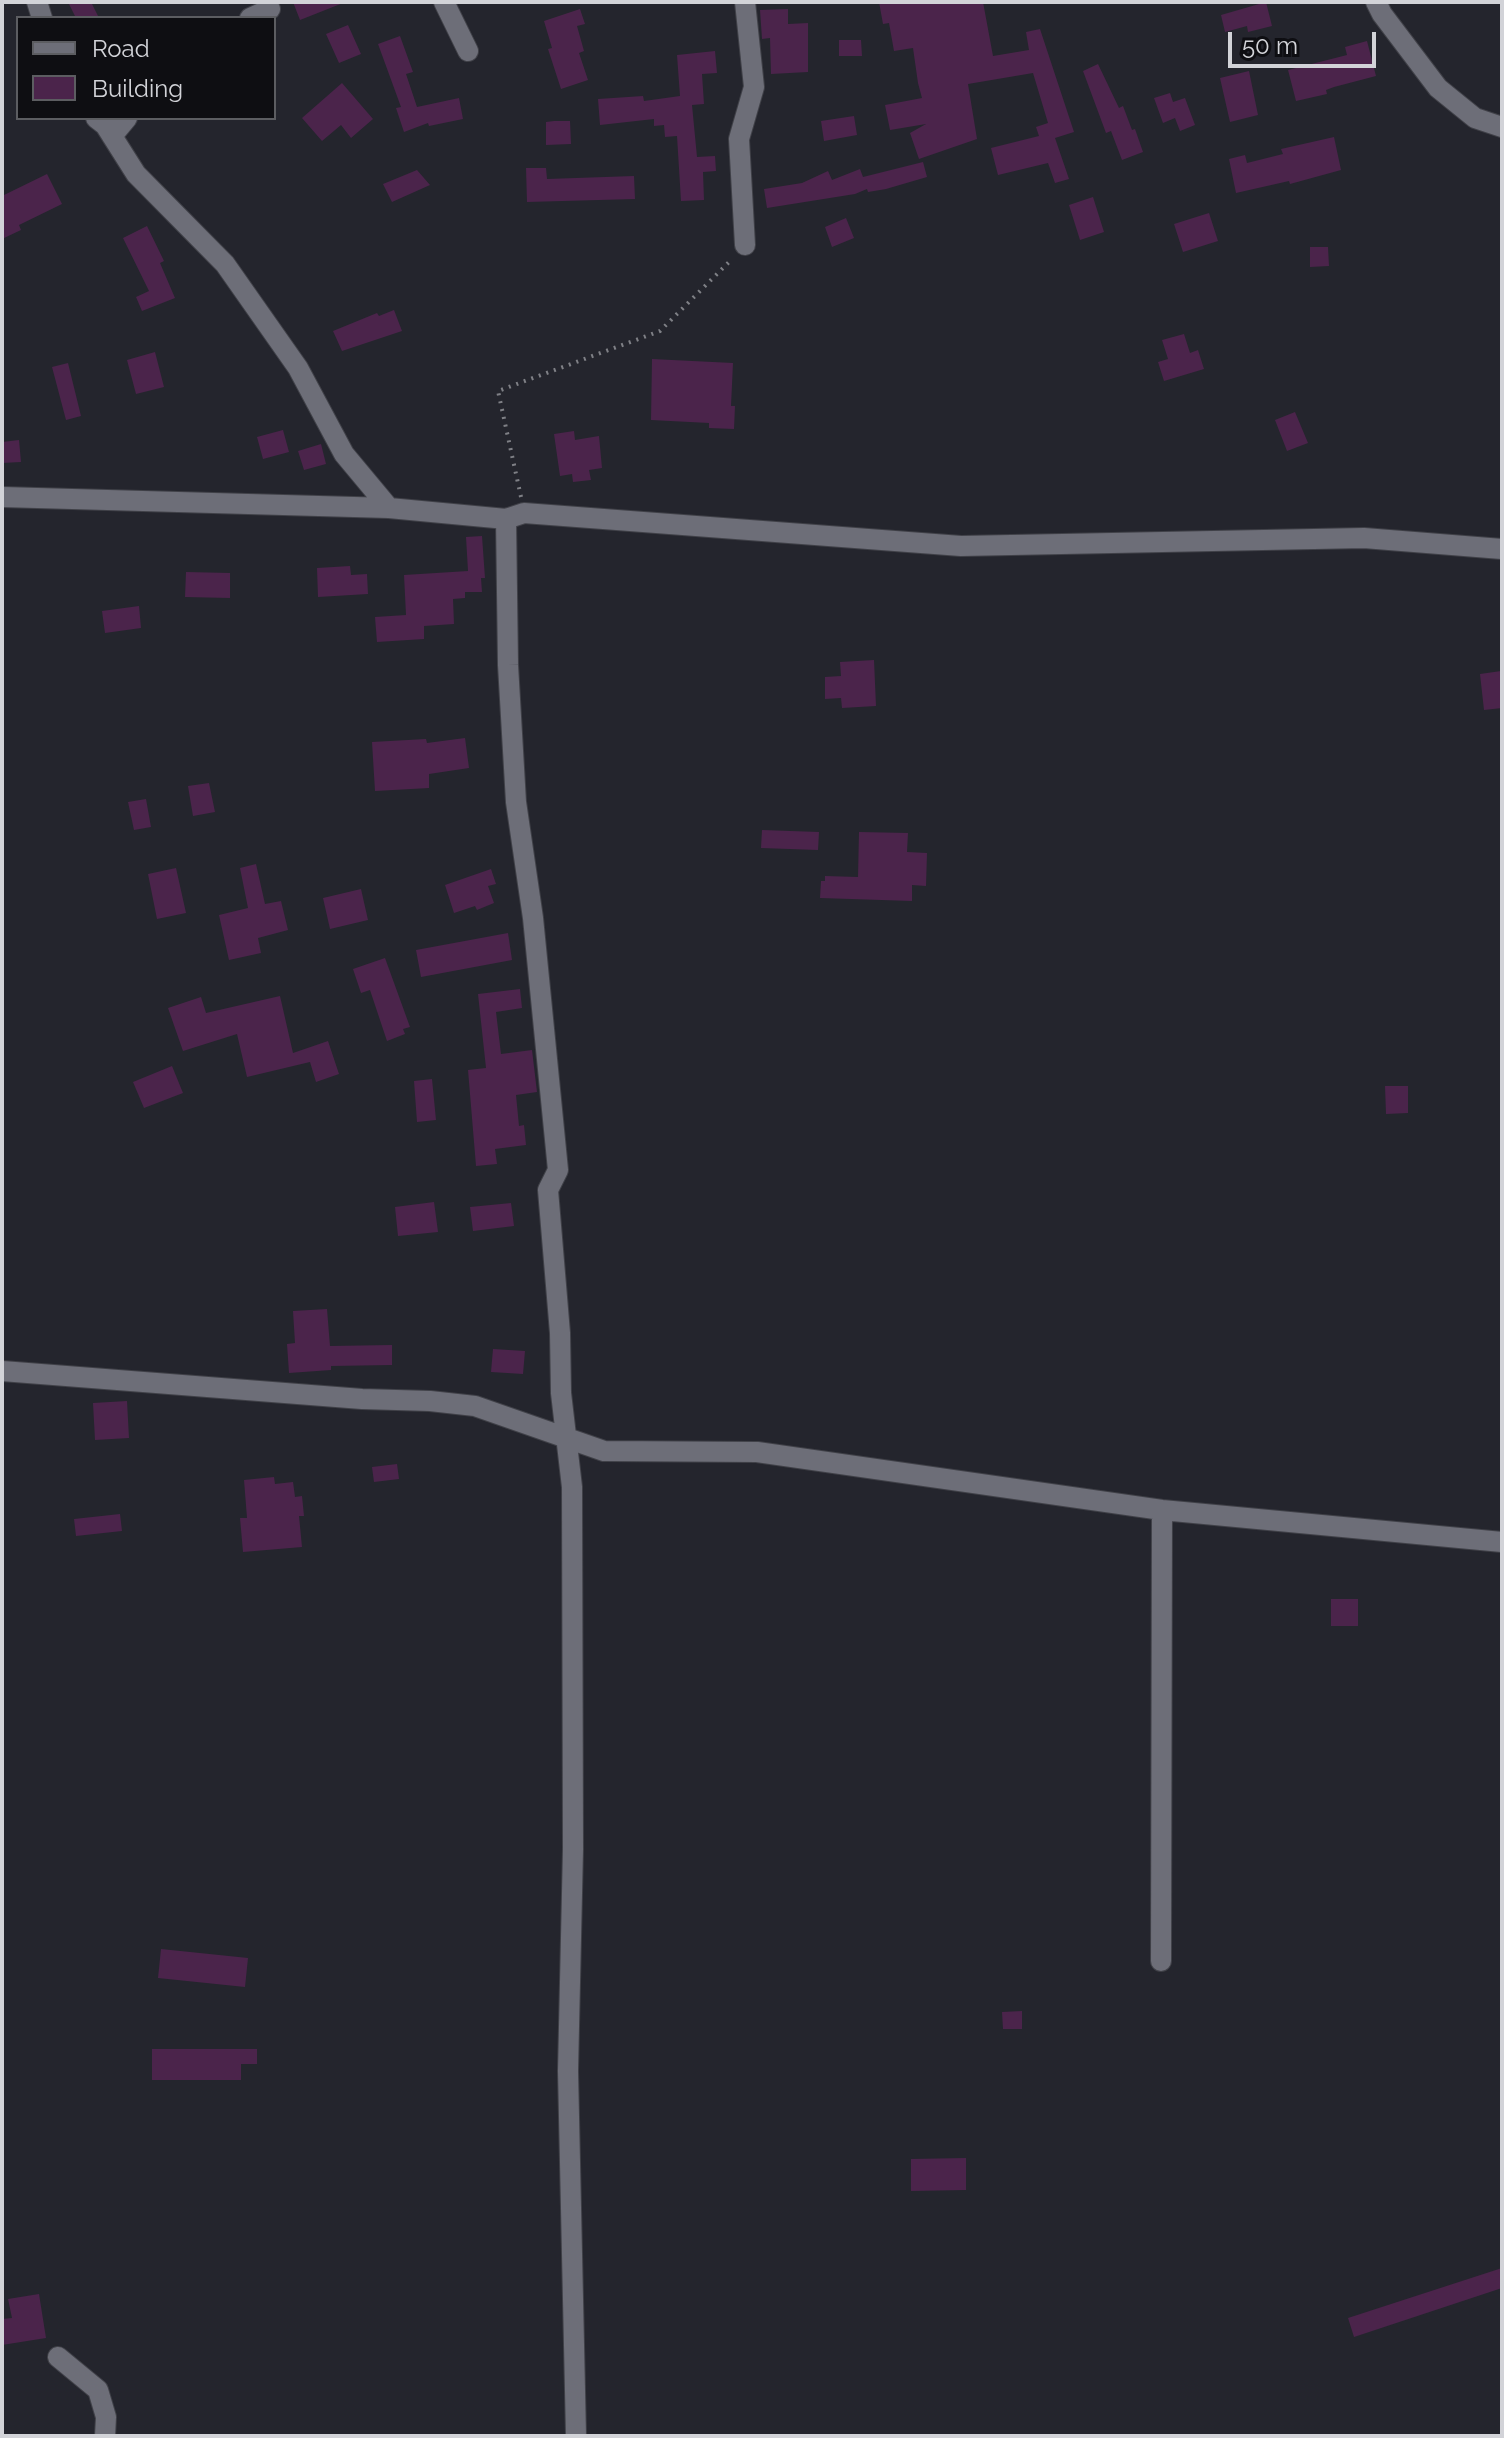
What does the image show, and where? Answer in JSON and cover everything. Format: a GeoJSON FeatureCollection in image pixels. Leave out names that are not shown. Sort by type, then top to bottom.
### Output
{"type":"FeatureCollection","features":[{"type":"Feature","properties":{"kind":"street"},"geometry":{"type":"LineString","coordinates":[[444,2],[468,51]]}},
{"type":"Feature","properties":{"kind":"street"},"geometry":{"type":"LineString","coordinates":[[745,2],[754,87],[739,139],[745,245]]}},
{"type":"Feature","properties":{"kind":"street"},"geometry":{"type":"LineString","coordinates":[[1376,2],[1438,88],[1475,118],[1502,127]]}},
{"type":"Feature","properties":{"kind":"street"},"geometry":{"type":"LineString","coordinates":[[254,16],[270,9]]}},
{"type":"Feature","properties":{"kind":"street"},"geometry":{"type":"LineString","coordinates":[[99,120],[105,125],[136,174],[225,264],[298,368],[344,454],[389,508]]}},
{"type":"Feature","properties":{"kind":"street"},"geometry":{"type":"LineString","coordinates":[[112,136],[125,120]]}},
{"type":"Feature","properties":{"kind":"street"},"geometry":{"type":"LineString","coordinates":[[2,497],[389,508],[961,546],[1364,538],[1502,549]]}},
{"type":"Feature","properties":{"kind":"street"},"geometry":{"type":"LineString","coordinates":[[515,516],[508,665],[516,802],[533,918],[558,1170],[548,1190],[560,1333],[561,1393],[572,1503],[573,1849],[568,2071],[576,2436]]}},
{"type":"Feature","properties":{"kind":"street"},"geometry":{"type":"LineString","coordinates":[[2,1371],[475,1406],[604,1451],[757,1452],[1162,1510],[1502,1542]]}},
{"type":"Feature","properties":{"kind":"street"},"geometry":{"type":"LineString","coordinates":[[1161,1961],[1162,1510]]}},
{"type":"Feature","properties":{"kind":"street"},"geometry":{"type":"LineString","coordinates":[[58,2357],[98,2390],[106,2417],[105,2436]]}},
{"type":"Feature","properties":{"kind":"path"},"geometry":{"type":"LineString","coordinates":[[515,516],[498,391],[660,331],[745,245]]}},
{"type":"Feature","properties":{"kind":"building"},"geometry":{"type":"Polygon","coordinates":[[[68,2],[91,2],[98,16],[75,16],[68,2]]]}},
{"type":"Feature","properties":{"kind":"building"},"geometry":{"type":"Polygon","coordinates":[[[293,2],[343,2],[343,3],[300,20],[293,2]]]}},
{"type":"Feature","properties":{"kind":"building"},"geometry":{"type":"Polygon","coordinates":[[[879,2],[983,2],[993,56],[1029,50],[1026,32],[1040,29],[1074,132],[1055,138],[1069,179],[1055,183],[1048,163],[998,175],[991,148],[1039,136],[1036,127],[1048,123],[1033,73],[968,84],[977,139],[919,159],[910,133],[926,124],[890,130],[885,105],[922,98],[913,48],[894,51],[889,23],[883,24],[879,2]]]}},
{"type":"Feature","properties":{"kind":"building"},"geometry":{"type":"Polygon","coordinates":[[[1266,2],[1272,26],[1248,32],[1247,26],[1225,32],[1221,15],[1266,2]]]}},
{"type":"Feature","properties":{"kind":"building"},"geometry":{"type":"Polygon","coordinates":[[[580,9],[585,24],[577,26],[584,51],[579,53],[588,80],[561,89],[548,49],[552,48],[544,21],[580,9]]]}},
{"type":"Feature","properties":{"kind":"building"},"geometry":{"type":"Polygon","coordinates":[[[788,9],[788,24],[808,23],[808,72],[771,74],[770,38],[762,39],[760,10],[788,9]]]}},
{"type":"Feature","properties":{"kind":"building"},"geometry":{"type":"Polygon","coordinates":[[[348,25],[361,54],[339,63],[326,34],[348,25]]]}},
{"type":"Feature","properties":{"kind":"building"},"geometry":{"type":"Polygon","coordinates":[[[400,36],[413,72],[406,74],[417,107],[459,98],[463,119],[429,126],[428,123],[404,132],[396,108],[401,107],[378,44],[400,36]]]}},
{"type":"Feature","properties":{"kind":"building"},"geometry":{"type":"Polygon","coordinates":[[[839,40],[861,40],[862,56],[839,56],[839,40]]]}},
{"type":"Feature","properties":{"kind":"building"},"geometry":{"type":"Polygon","coordinates":[[[1367,41],[1376,76],[1334,87],[1326,90],[1327,94],[1296,101],[1288,70],[1347,55],[1345,47],[1367,41]]]}},
{"type":"Feature","properties":{"kind":"building"},"geometry":{"type":"Polygon","coordinates":[[[715,51],[717,73],[702,74],[704,104],[692,105],[697,157],[715,156],[716,171],[703,172],[704,200],[681,201],[677,136],[665,137],[664,125],[654,126],[654,119],[600,125],[598,99],[643,96],[644,101],[680,96],[677,55],[715,51]]]}},
{"type":"Feature","properties":{"kind":"building"},"geometry":{"type":"Polygon","coordinates":[[[1098,64],[1119,108],[1123,106],[1132,130],[1135,129],[1143,152],[1122,160],[1111,131],[1106,133],[1083,71],[1098,64]]]}},
{"type":"Feature","properties":{"kind":"building"},"geometry":{"type":"Polygon","coordinates":[[[1249,71],[1258,115],[1230,122],[1220,78],[1249,71]]]}},
{"type":"Feature","properties":{"kind":"building"},"geometry":{"type":"Polygon","coordinates":[[[342,83],[373,119],[351,138],[341,125],[322,141],[302,118],[342,83]]]}},
{"type":"Feature","properties":{"kind":"building"},"geometry":{"type":"Polygon","coordinates":[[[1170,93],[1173,102],[1185,98],[1195,125],[1180,131],[1175,118],[1163,123],[1154,98],[1170,93]]]}},
{"type":"Feature","properties":{"kind":"building"},"geometry":{"type":"Polygon","coordinates":[[[854,116],[857,135],[824,141],[821,121],[854,116]]]}},
{"type":"Feature","properties":{"kind":"building"},"geometry":{"type":"Polygon","coordinates":[[[570,121],[571,144],[546,145],[546,122],[570,121]]]}},
{"type":"Feature","properties":{"kind":"building"},"geometry":{"type":"Polygon","coordinates":[[[1334,137],[1341,170],[1290,184],[1289,181],[1236,193],[1229,159],[1245,155],[1247,163],[1283,154],[1281,149],[1334,137]]]}},
{"type":"Feature","properties":{"kind":"building"},"geometry":{"type":"Polygon","coordinates":[[[923,162],[927,177],[886,189],[868,192],[867,189],[855,194],[767,208],[764,189],[802,183],[828,171],[832,180],[860,169],[863,177],[923,162]]]}},
{"type":"Feature","properties":{"kind":"building"},"geometry":{"type":"Polygon","coordinates":[[[526,168],[546,168],[547,179],[634,176],[635,199],[527,202],[526,168]]]}},
{"type":"Feature","properties":{"kind":"building"},"geometry":{"type":"Polygon","coordinates":[[[417,170],[430,185],[392,202],[383,184],[417,170]]]}},
{"type":"Feature","properties":{"kind":"building"},"geometry":{"type":"Polygon","coordinates":[[[47,174],[62,204],[19,225],[21,230],[2,239],[2,190],[4,195],[47,174]]]}},
{"type":"Feature","properties":{"kind":"building"},"geometry":{"type":"Polygon","coordinates":[[[1093,197],[1104,232],[1080,240],[1069,205],[1093,197]]]}},
{"type":"Feature","properties":{"kind":"building"},"geometry":{"type":"Polygon","coordinates":[[[1209,213],[1218,241],[1183,252],[1174,224],[1209,213]]]}},
{"type":"Feature","properties":{"kind":"building"},"geometry":{"type":"Polygon","coordinates":[[[846,218],[854,238],[832,247],[825,227],[846,218]]]}},
{"type":"Feature","properties":{"kind":"building"},"geometry":{"type":"Polygon","coordinates":[[[147,226],[164,261],[160,263],[175,298],[142,311],[136,297],[149,291],[123,238],[147,226]]]}},
{"type":"Feature","properties":{"kind":"building"},"geometry":{"type":"Polygon","coordinates":[[[1310,247],[1328,247],[1329,266],[1310,267],[1310,247]]]}},
{"type":"Feature","properties":{"kind":"building"},"geometry":{"type":"Polygon","coordinates":[[[394,310],[402,331],[342,351],[333,331],[377,313],[379,316],[394,310]]]}},
{"type":"Feature","properties":{"kind":"building"},"geometry":{"type":"Polygon","coordinates":[[[1184,334],[1190,353],[1198,350],[1204,369],[1164,381],[1158,362],[1168,359],[1162,340],[1184,334]]]}},
{"type":"Feature","properties":{"kind":"building"},"geometry":{"type":"Polygon","coordinates":[[[155,352],[164,387],[136,394],[127,360],[155,352]]]}},
{"type":"Feature","properties":{"kind":"building"},"geometry":{"type":"Polygon","coordinates":[[[652,359],[733,363],[731,406],[735,406],[734,429],[709,428],[709,423],[651,420],[652,359]]]}},
{"type":"Feature","properties":{"kind":"building"},"geometry":{"type":"Polygon","coordinates":[[[68,363],[81,416],[66,420],[52,367],[68,363]]]}},
{"type":"Feature","properties":{"kind":"building"},"geometry":{"type":"Polygon","coordinates":[[[1295,412],[1308,443],[1287,451],[1275,420],[1295,412]]]}},
{"type":"Feature","properties":{"kind":"building"},"geometry":{"type":"Polygon","coordinates":[[[283,430],[289,452],[263,459],[257,437],[283,430]]]}},
{"type":"Feature","properties":{"kind":"building"},"geometry":{"type":"Polygon","coordinates":[[[574,431],[575,440],[599,436],[602,468],[589,470],[591,480],[573,482],[572,474],[560,476],[554,434],[574,431]]]}},
{"type":"Feature","properties":{"kind":"building"},"geometry":{"type":"Polygon","coordinates":[[[19,440],[21,462],[2,463],[2,442],[19,440]]]}},
{"type":"Feature","properties":{"kind":"building"},"geometry":{"type":"Polygon","coordinates":[[[321,444],[326,464],[304,470],[298,451],[321,444]]]}},
{"type":"Feature","properties":{"kind":"building"},"geometry":{"type":"Polygon","coordinates":[[[482,536],[485,578],[481,578],[482,592],[465,592],[465,598],[453,599],[454,624],[424,626],[424,639],[377,642],[375,617],[406,615],[404,575],[468,571],[466,537],[482,536]]]}},
{"type":"Feature","properties":{"kind":"building"},"geometry":{"type":"Polygon","coordinates":[[[350,566],[351,575],[367,574],[368,594],[318,597],[317,568],[350,566]]]}},
{"type":"Feature","properties":{"kind":"building"},"geometry":{"type":"Polygon","coordinates":[[[186,572],[230,573],[230,598],[185,597],[186,572]]]}},
{"type":"Feature","properties":{"kind":"building"},"geometry":{"type":"Polygon","coordinates":[[[139,606],[141,628],[105,633],[102,611],[139,606]]]}},
{"type":"Feature","properties":{"kind":"building"},"geometry":{"type":"Polygon","coordinates":[[[874,660],[876,706],[842,708],[841,698],[825,699],[825,677],[841,676],[840,662],[874,660]]]}},
{"type":"Feature","properties":{"kind":"building"},"geometry":{"type":"Polygon","coordinates":[[[1501,671],[1502,708],[1484,710],[1480,674],[1501,671]]]}},
{"type":"Feature","properties":{"kind":"building"},"geometry":{"type":"Polygon","coordinates":[[[465,738],[469,768],[429,774],[429,788],[375,791],[372,742],[426,739],[427,743],[465,738]]]}},
{"type":"Feature","properties":{"kind":"building"},"geometry":{"type":"Polygon","coordinates":[[[209,783],[215,812],[193,816],[188,786],[209,783]]]}},
{"type":"Feature","properties":{"kind":"building"},"geometry":{"type":"Polygon","coordinates":[[[146,799],[151,827],[134,830],[128,802],[146,799]]]}},
{"type":"Feature","properties":{"kind":"building"},"geometry":{"type":"Polygon","coordinates":[[[762,830],[819,832],[818,850],[761,848],[762,830]]]}},
{"type":"Feature","properties":{"kind":"building"},"geometry":{"type":"Polygon","coordinates":[[[859,832],[908,833],[907,852],[927,853],[926,886],[912,885],[912,901],[820,898],[821,881],[825,881],[825,876],[858,877],[859,832]]]}},
{"type":"Feature","properties":{"kind":"building"},"geometry":{"type":"Polygon","coordinates":[[[256,864],[265,904],[281,901],[288,930],[258,938],[261,953],[229,960],[219,915],[248,908],[240,868],[256,864]]]}},
{"type":"Feature","properties":{"kind":"building"},"geometry":{"type":"Polygon","coordinates":[[[176,868],[186,913],[157,919],[148,874],[176,868]]]}},
{"type":"Feature","properties":{"kind":"building"},"geometry":{"type":"Polygon","coordinates":[[[491,869],[496,884],[488,886],[494,903],[477,910],[475,906],[454,913],[445,885],[491,869]]]}},
{"type":"Feature","properties":{"kind":"building"},"geometry":{"type":"Polygon","coordinates":[[[361,889],[368,920],[330,929],[323,898],[361,889]]]}},
{"type":"Feature","properties":{"kind":"building"},"geometry":{"type":"Polygon","coordinates":[[[508,933],[512,960],[421,977],[416,950],[508,933]]]}},
{"type":"Feature","properties":{"kind":"building"},"geometry":{"type":"Polygon","coordinates":[[[385,958],[410,1027],[403,1029],[405,1034],[387,1041],[370,990],[361,993],[353,969],[385,958]]]}},
{"type":"Feature","properties":{"kind":"building"},"geometry":{"type":"Polygon","coordinates":[[[520,989],[522,1008],[496,1012],[501,1054],[532,1050],[537,1092],[516,1095],[519,1126],[524,1125],[526,1145],[495,1149],[497,1164],[476,1166],[468,1070],[486,1068],[478,994],[520,989]]]}},
{"type":"Feature","properties":{"kind":"building"},"geometry":{"type":"Polygon","coordinates":[[[280,996],[293,1053],[328,1041],[339,1074],[316,1082],[310,1062],[247,1077],[237,1034],[183,1051],[168,1008],[201,997],[206,1013],[280,996]]]}},
{"type":"Feature","properties":{"kind":"building"},"geometry":{"type":"Polygon","coordinates":[[[172,1066],[183,1093],[144,1108],[133,1082],[172,1066]]]}},
{"type":"Feature","properties":{"kind":"building"},"geometry":{"type":"Polygon","coordinates":[[[432,1079],[436,1120],[417,1122],[414,1081],[432,1079]]]}},
{"type":"Feature","properties":{"kind":"building"},"geometry":{"type":"Polygon","coordinates":[[[1385,1086],[1408,1086],[1408,1113],[1386,1114],[1385,1086]]]}},
{"type":"Feature","properties":{"kind":"building"},"geometry":{"type":"Polygon","coordinates":[[[434,1202],[438,1232],[398,1236],[395,1207],[434,1202]]]}},
{"type":"Feature","properties":{"kind":"building"},"geometry":{"type":"Polygon","coordinates":[[[511,1203],[514,1226],[473,1231],[470,1207],[511,1203]]]}},
{"type":"Feature","properties":{"kind":"building"},"geometry":{"type":"Polygon","coordinates":[[[327,1309],[330,1346],[392,1345],[392,1365],[331,1366],[331,1370],[289,1373],[287,1344],[295,1343],[293,1311],[327,1309]]]}},
{"type":"Feature","properties":{"kind":"building"},"geometry":{"type":"Polygon","coordinates":[[[493,1349],[525,1351],[523,1374],[491,1372],[493,1349]]]}},
{"type":"Feature","properties":{"kind":"building"},"geometry":{"type":"Polygon","coordinates":[[[127,1401],[129,1438],[95,1440],[93,1403],[127,1401]]]}},
{"type":"Feature","properties":{"kind":"building"},"geometry":{"type":"Polygon","coordinates":[[[397,1464],[399,1479],[374,1482],[372,1467],[397,1464]]]}},
{"type":"Feature","properties":{"kind":"building"},"geometry":{"type":"Polygon","coordinates":[[[274,1477],[275,1484],[293,1482],[295,1497],[302,1496],[304,1516],[299,1516],[302,1547],[243,1552],[240,1518],[247,1518],[244,1480],[274,1477]]]}},
{"type":"Feature","properties":{"kind":"building"},"geometry":{"type":"Polygon","coordinates":[[[120,1514],[122,1531],[76,1536],[74,1519],[120,1514]]]}},
{"type":"Feature","properties":{"kind":"building"},"geometry":{"type":"Polygon","coordinates":[[[1331,1599],[1358,1599],[1358,1626],[1331,1626],[1331,1599]]]}},
{"type":"Feature","properties":{"kind":"building"},"geometry":{"type":"Polygon","coordinates":[[[161,1949],[248,1958],[245,1987],[158,1978],[161,1949]]]}},
{"type":"Feature","properties":{"kind":"building"},"geometry":{"type":"Polygon","coordinates":[[[1022,2011],[1022,2029],[1003,2029],[1002,2012],[1022,2011]]]}},
{"type":"Feature","properties":{"kind":"building"},"geometry":{"type":"Polygon","coordinates":[[[152,2049],[257,2049],[257,2064],[241,2064],[241,2080],[152,2080],[152,2049]]]}},
{"type":"Feature","properties":{"kind":"building"},"geometry":{"type":"Polygon","coordinates":[[[966,2158],[966,2190],[911,2191],[911,2159],[966,2158]]]}},
{"type":"Feature","properties":{"kind":"building"},"geometry":{"type":"Polygon","coordinates":[[[1502,2268],[1502,2288],[1354,2337],[1348,2318],[1502,2268]]]}},
{"type":"Feature","properties":{"kind":"building"},"geometry":{"type":"Polygon","coordinates":[[[39,2294],[46,2338],[2,2345],[2,2319],[12,2318],[8,2299],[39,2294]]]}}]}
